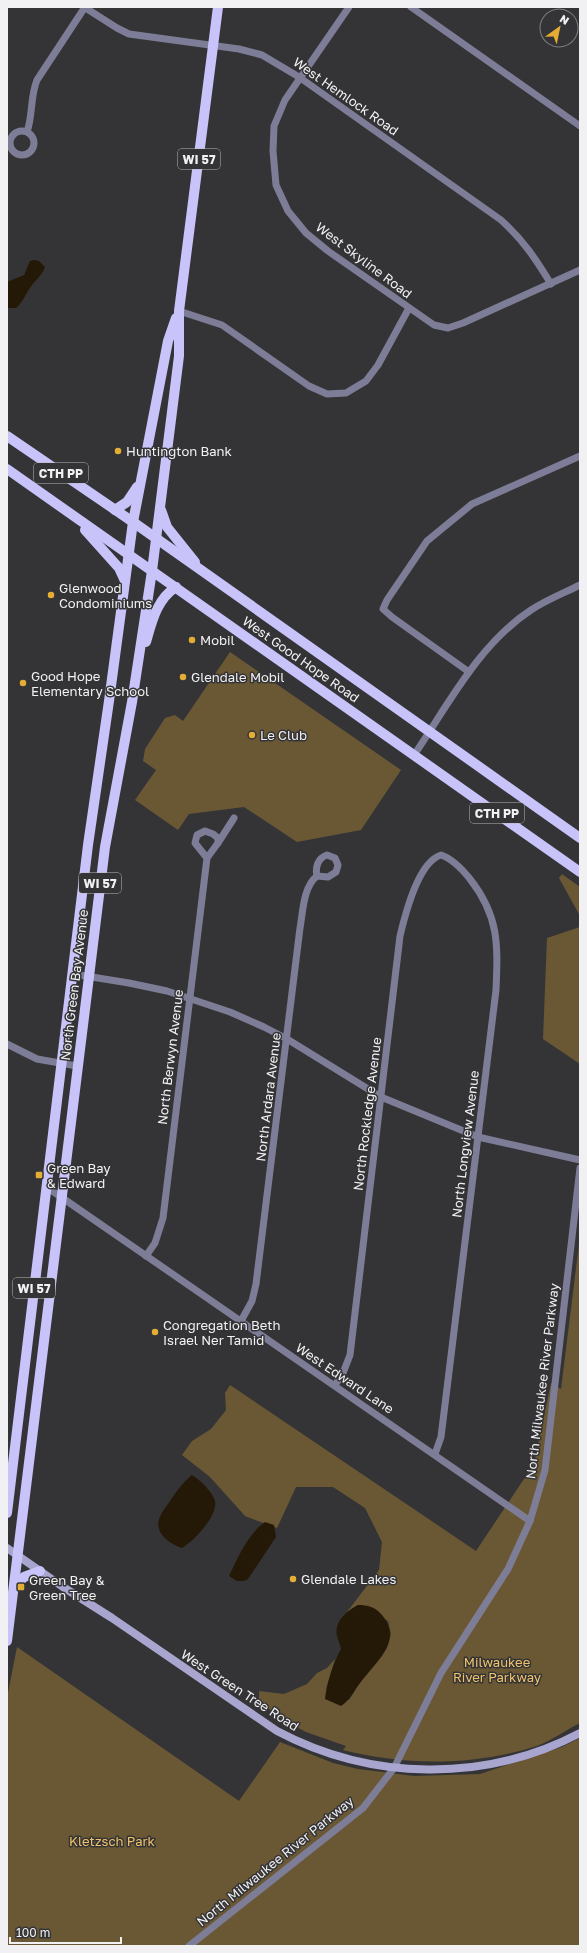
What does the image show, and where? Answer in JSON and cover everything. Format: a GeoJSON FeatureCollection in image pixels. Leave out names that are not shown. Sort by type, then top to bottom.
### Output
{"type":"FeatureCollection","features":[{"type":"Feature","properties":{"kind":"main road","name":"North Green Bay Avenue"},"geometry":{"type":"LineString","coordinates":[[7,1640],[105,847],[135,680],[152,570],[179,356],[179,311],[218,7]]}},
{"type":"Feature","properties":{"kind":"main road","name":"North Green Bay Avenue"},"geometry":{"type":"LineString","coordinates":[[7,1513],[20,1395],[48,1188],[88,845],[133,522],[168,341],[179,311]]}},
{"type":"Feature","properties":{"kind":"main road","name":"West Good Hope Road"},"geometry":{"type":"LineString","coordinates":[[7,436],[156,538],[429,733],[580,838]]}},
{"type":"Feature","properties":{"kind":"main road","name":"West Good Hope Road"},"geometry":{"type":"LineString","coordinates":[[7,469],[580,872]]}},
{"type":"Feature","properties":{"kind":"main road"},"geometry":{"type":"LineString","coordinates":[[115,510],[127,502],[141,480]]}},
{"type":"Feature","properties":{"kind":"main road"},"geometry":{"type":"LineString","coordinates":[[160,504],[167,527],[202,571]]}},
{"type":"Feature","properties":{"kind":"main road"},"geometry":{"type":"LineString","coordinates":[[74,516],[119,568],[125,581]]}},
{"type":"Feature","properties":{"kind":"main road"},"geometry":{"type":"LineString","coordinates":[[135,680],[158,606],[168,592],[176,587]]}},
{"type":"Feature","properties":{"kind":"main road"},"geometry":{"type":"LineString","coordinates":[[14,1587],[24,1577],[40,1571]]}},
{"type":"Feature","properties":{"kind":"street","name":"West Hemlock Road"},"geometry":{"type":"LineString","coordinates":[[85,7],[129,34],[239,49],[262,55],[299,77],[501,220],[518,235],[533,253],[551,284]]}},
{"type":"Feature","properties":{"kind":"street"},"geometry":{"type":"LineString","coordinates":[[27,132],[31,120],[34,89],[37,80],[85,7]]}},
{"type":"Feature","properties":{"kind":"street"},"geometry":{"type":"LineString","coordinates":[[299,77],[349,7]]}},
{"type":"Feature","properties":{"kind":"street"},"geometry":{"type":"LineString","coordinates":[[411,7],[580,126]]}},
{"type":"Feature","properties":{"kind":"street","name":"West Skyline Road"},"geometry":{"type":"LineString","coordinates":[[299,77],[285,100],[274,126],[272,151],[276,185],[288,211],[306,233],[328,251],[409,308]]}},
{"type":"Feature","properties":{"kind":"street"},"geometry":{"type":"LineString","coordinates":[[179,311],[222,324],[309,386],[327,394],[346,393],[366,381],[378,365],[409,308],[434,324],[448,328],[464,323],[580,270]]}},
{"type":"Feature","properties":{"kind":"street"},"geometry":{"type":"LineString","coordinates":[[470,672],[392,617],[383,609],[387,600],[427,541],[472,504],[580,456]]}},
{"type":"Feature","properties":{"kind":"street"},"geometry":{"type":"LineString","coordinates":[[414,755],[470,672],[500,636],[531,610],[580,585]]}},
{"type":"Feature","properties":{"kind":"street","name":"North Berwyn Avenue"},"geometry":{"type":"LineString","coordinates":[[146,1256],[155,1243],[162,1218],[207,858],[234,818]]}},
{"type":"Feature","properties":{"kind":"street"},"geometry":{"type":"LineString","coordinates":[[207,858],[195,843],[197,835],[202,832],[209,832],[218,838],[218,843]]}},
{"type":"Feature","properties":{"kind":"street","name":"North Rockledge Avenue"},"geometry":{"type":"LineString","coordinates":[[335,1385],[343,1373],[350,1355],[403,921],[418,881],[434,858],[441,856]]}},
{"type":"Feature","properties":{"kind":"street","name":"North Longview Avenue"},"geometry":{"type":"LineString","coordinates":[[435,1454],[441,1437],[478,1137],[496,990],[497,948],[492,914],[476,887],[462,869],[441,856]]}},
{"type":"Feature","properties":{"kind":"street","name":"North Ardara Avenue"},"geometry":{"type":"LineString","coordinates":[[241,1321],[252,1301],[256,1284],[304,909],[310,884],[317,876]]}},
{"type":"Feature","properties":{"kind":"street"},"geometry":{"type":"LineString","coordinates":[[73,974],[129,983],[189,998],[264,1027],[287,1039],[381,1097],[478,1137],[580,1160]]}},
{"type":"Feature","properties":{"kind":"street"},"geometry":{"type":"LineString","coordinates":[[7,1044],[37,1059],[77,1066]]}},
{"type":"Feature","properties":{"kind":"street","name":"North Milwaukee River Parkway"},"geometry":{"type":"LineString","coordinates":[[189,1946],[363,1808],[394,1768],[440,1673],[508,1569],[530,1521],[545,1470],[580,1168]]}},
{"type":"Feature","properties":{"kind":"street","name":"West Edward Lane"},"geometry":{"type":"LineString","coordinates":[[48,1188],[530,1521]]}},
{"type":"Feature","properties":{"kind":"street","name":"West Green Tree Road"},"geometry":{"type":"LineString","coordinates":[[7,1548],[277,1731],[306,1746],[334,1756],[370,1765],[394,1768],[423,1770],[467,1767],[522,1756],[552,1746],[580,1732]]}},
{"type":"Feature","properties":{"kind":"green space","name":"Le Club"},"geometry":{"type":"Polygon","coordinates":[[[230,652],[401,770],[361,830],[297,842],[244,807],[189,814],[178,830],[135,800],[156,770],[143,761],[145,749],[165,718],[175,715],[183,721],[230,652]]]}},
{"type":"Feature","properties":{"kind":"green space"},"geometry":{"type":"Polygon","coordinates":[[[562,874],[580,887],[580,916],[559,878],[562,874]]]}},
{"type":"Feature","properties":{"kind":"green space"},"geometry":{"type":"Polygon","coordinates":[[[580,927],[580,1064],[543,1039],[547,938],[580,927]]]}},
{"type":"Feature","properties":{"kind":"green space","name":"Milwaukee River Parkway"},"geometry":{"type":"Polygon","coordinates":[[[580,1236],[580,1723],[537,1746],[513,1753],[440,1762],[391,1759],[343,1750],[346,1746],[306,1732],[283,1720],[259,1701],[259,1691],[284,1694],[307,1684],[317,1673],[327,1668],[335,1659],[326,1689],[349,1700],[359,1684],[387,1648],[391,1634],[388,1621],[358,1605],[347,1612],[379,1570],[382,1542],[365,1508],[333,1487],[296,1487],[277,1528],[245,1516],[210,1477],[182,1455],[192,1441],[211,1429],[226,1410],[225,1393],[230,1385],[476,1551],[534,1464],[551,1383],[561,1389],[580,1236]]]}},
{"type":"Feature","properties":{"kind":"green space","name":"Kletzsch Park"},"geometry":{"type":"Polygon","coordinates":[[[17,1647],[239,1801],[280,1742],[333,1763],[358,1769],[414,1776],[480,1774],[562,1747],[580,1738],[580,1946],[7,1946],[7,1698],[17,1647]]]}},
{"type":"Feature","properties":{"kind":"shaded area"},"geometry":{"type":"Polygon","coordinates":[[[30,261],[39,261],[45,267],[44,270],[18,306],[16,308],[7,308],[7,282],[24,275],[30,261]]]}},
{"type":"Feature","properties":{"kind":"shaded area"},"geometry":{"type":"Polygon","coordinates":[[[192,1475],[209,1490],[215,1501],[215,1507],[213,1514],[204,1528],[193,1540],[182,1548],[172,1544],[164,1537],[160,1532],[158,1522],[162,1513],[182,1484],[192,1475]]]}},
{"type":"Feature","properties":{"kind":"shaded area"},"geometry":{"type":"Polygon","coordinates":[[[265,1522],[274,1525],[276,1537],[248,1579],[244,1581],[237,1581],[229,1576],[232,1569],[253,1533],[265,1522]]]}},
{"type":"Feature","properties":{"kind":"shaded area"},"geometry":{"type":"Polygon","coordinates":[[[358,1605],[371,1607],[382,1615],[388,1625],[390,1634],[389,1643],[379,1660],[341,1706],[325,1699],[331,1673],[341,1649],[337,1636],[337,1626],[339,1621],[346,1613],[358,1605]]]}},
{"type":"Feature","properties":{"kind":"place","name":"Huntington Bank"},"geometry":{"type":"Point","coordinates":[118,451]}},
{"type":"Feature","properties":{"kind":"place","name":"Glenwood Condominiums"},"geometry":{"type":"Point","coordinates":[51,595]}},
{"type":"Feature","properties":{"kind":"place","name":"Mobil"},"geometry":{"type":"Point","coordinates":[192,640]}},
{"type":"Feature","properties":{"kind":"place","name":"Glendale Mobil"},"geometry":{"type":"Point","coordinates":[183,677]}},
{"type":"Feature","properties":{"kind":"place","name":"Good Hope Elementary School"},"geometry":{"type":"Point","coordinates":[23,683]}},
{"type":"Feature","properties":{"kind":"place","name":"Le Club"},"geometry":{"type":"Point","coordinates":[252,735]}},
{"type":"Feature","properties":{"kind":"place","name":"Green Bay & Edward"},"geometry":{"type":"Point","coordinates":[39,1175]}},
{"type":"Feature","properties":{"kind":"place","name":"Congregation Beth Israel Ner Tamid"},"geometry":{"type":"Point","coordinates":[155,1332]}},
{"type":"Feature","properties":{"kind":"place","name":"Glendale Lakes"},"geometry":{"type":"Point","coordinates":[293,1579]}},
{"type":"Feature","properties":{"kind":"place","name":"Green Bay & Green Tree"},"geometry":{"type":"Point","coordinates":[21,1587]}}]}
